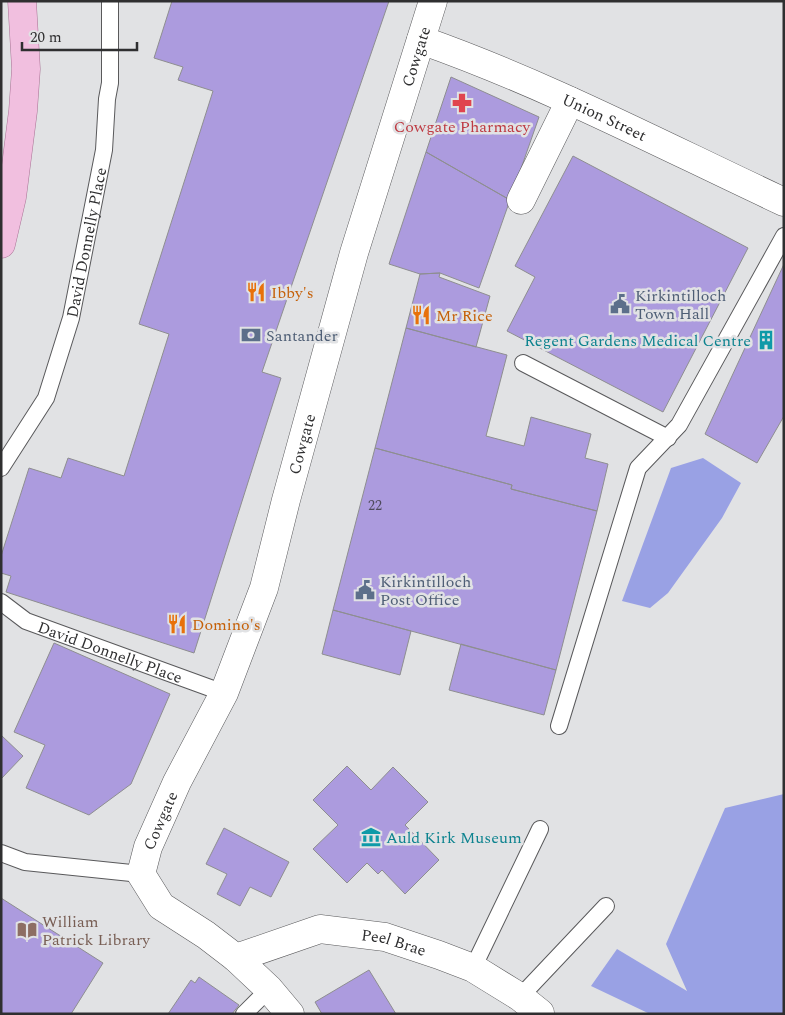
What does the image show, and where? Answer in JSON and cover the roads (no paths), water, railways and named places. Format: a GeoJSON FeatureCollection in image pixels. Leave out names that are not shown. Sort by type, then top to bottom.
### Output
{"type":"FeatureCollection","features":[{"type":"Feature","properties":{"kind":"main road"},"geometry":{"type":"LineString","coordinates":[[1,244],[12,197],[23,111],[26,69],[22,1]]}},
{"type":"Feature","properties":{"kind":"street","name":"Cowgate"},"geometry":{"type":"LineString","coordinates":[[141,874],[148,847],[177,782],[224,693],[264,588],[286,500],[354,252],[432,1]]}},
{"type":"Feature","properties":{"kind":"street","name":"Union Street"},"geometry":{"type":"LineString","coordinates":[[420,40],[524,81],[784,202]]}},
{"type":"Feature","properties":{"kind":"street"},"geometry":{"type":"LineString","coordinates":[[521,200],[570,102]]}},
{"type":"Feature","properties":{"kind":"street"},"geometry":{"type":"LineString","coordinates":[[141,874],[161,906],[206,935],[236,958],[269,989],[290,1014]]}},
{"type":"Feature","properties":{"kind":"street","name":"Peel Brae"},"geometry":{"type":"LineString","coordinates":[[236,958],[320,929],[385,937],[473,968],[530,1005]]}},
{"type":"Feature","properties":{"kind":"lane","name":"David Donnelly Place"},"geometry":{"type":"LineString","coordinates":[[1,468],[46,398],[71,318],[104,150],[107,99],[110,83],[110,1]]}},
{"type":"Feature","properties":{"kind":"lane"},"geometry":{"type":"LineString","coordinates":[[559,726],[638,468],[679,425],[784,236]]}},
{"type":"Feature","properties":{"kind":"lane"},"geometry":{"type":"LineString","coordinates":[[523,363],[668,438]]}},
{"type":"Feature","properties":{"kind":"lane","name":"David Donnelly Place"},"geometry":{"type":"LineString","coordinates":[[1,602],[26,621],[224,693]]}},
{"type":"Feature","properties":{"kind":"lane"},"geometry":{"type":"LineString","coordinates":[[473,968],[540,830]]}},
{"type":"Feature","properties":{"kind":"lane"},"geometry":{"type":"LineString","coordinates":[[1,853],[25,862],[141,874]]}},
{"type":"Feature","properties":{"kind":"lane"},"geometry":{"type":"LineString","coordinates":[[530,1005],[606,906]]}},
{"type":"Feature","properties":{"kind":"lane"},"geometry":{"type":"LineString","coordinates":[[244,1014],[269,989]]}},
{"type":"Feature","properties":{"kind":"place","name":"Cowgate Pharmacy"},"geometry":{"type":"Point","coordinates":[462,103]}},
{"type":"Feature","properties":{"kind":"place","name":"Ibby's"},"geometry":{"type":"Point","coordinates":[256,292]}},
{"type":"Feature","properties":{"kind":"place","name":"Kirkintilloch Town Hall"},"geometry":{"type":"Point","coordinates":[620,304]}},
{"type":"Feature","properties":{"kind":"place","name":"Mr Rice"},"geometry":{"type":"Point","coordinates":[421,315]}},
{"type":"Feature","properties":{"kind":"place","name":"Santander"},"geometry":{"type":"Point","coordinates":[251,335]}},
{"type":"Feature","properties":{"kind":"place","name":"Regent Gardens Medical Centre"},"geometry":{"type":"Point","coordinates":[766,340]}},
{"type":"Feature","properties":{"kind":"place","name":"Kirkintilloch Post Office"},"geometry":{"type":"Point","coordinates":[365,590]}},
{"type":"Feature","properties":{"kind":"place","name":"Domino's"},"geometry":{"type":"Point","coordinates":[177,624]}},
{"type":"Feature","properties":{"kind":"place","name":"Auld Kirk Museum"},"geometry":{"type":"Point","coordinates":[371,837]}},
{"type":"Feature","properties":{"kind":"place","name":"William Patrick Library"},"geometry":{"type":"Point","coordinates":[27,930]}}]}
